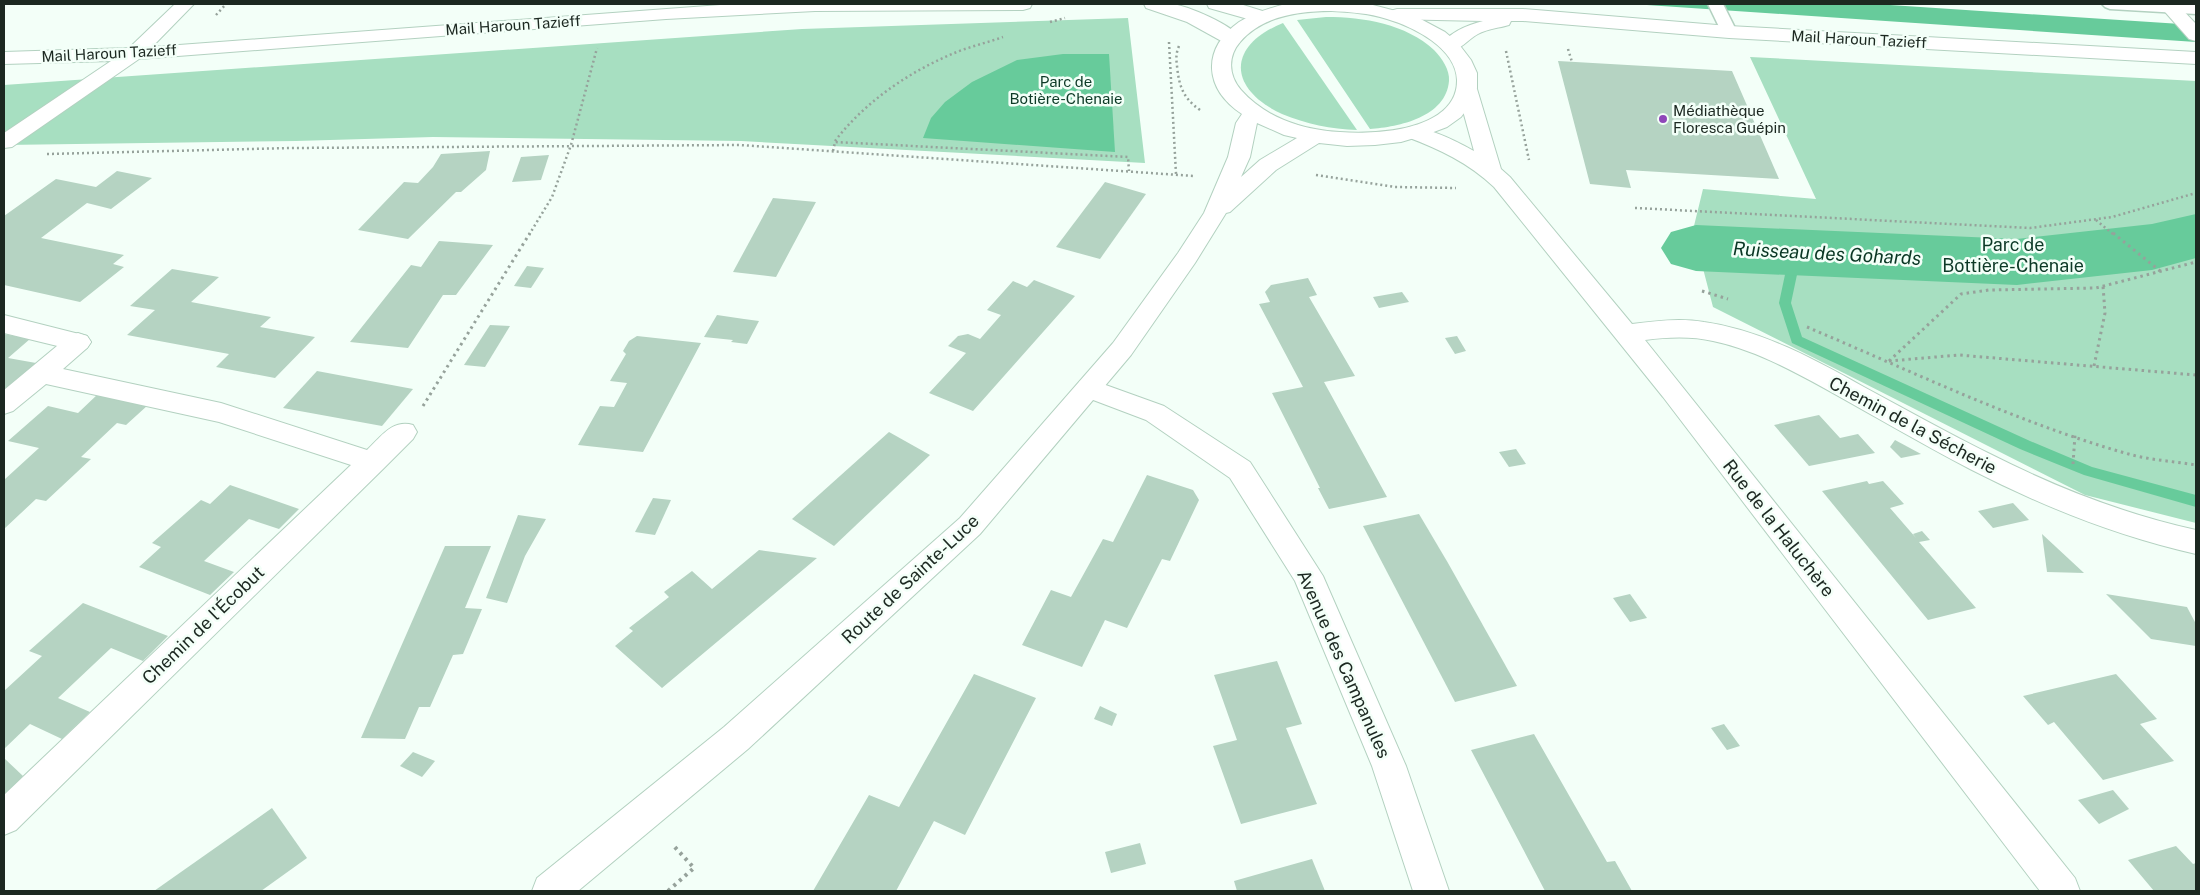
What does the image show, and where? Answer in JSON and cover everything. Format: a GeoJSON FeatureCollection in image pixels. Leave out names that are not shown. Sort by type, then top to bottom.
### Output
{"type":"FeatureCollection","features":[{"type":"Feature","properties":{"kind":"street"},"geometry":{"type":"LineString","coordinates":[[4,142],[134,54],[185,4]]}},
{"type":"Feature","properties":{"kind":"street","name":"Mail Haroun Tazieff"},"geometry":{"type":"LineString","coordinates":[[4,58],[134,54],[605,11],[666,12],[815,5],[1023,4]]}},
{"type":"Feature","properties":{"kind":"street"},"geometry":{"type":"LineString","coordinates":[[1153,4],[1220,30],[1232,39]]}},
{"type":"Feature","properties":{"kind":"street"},"geometry":{"type":"LineString","coordinates":[[1216,4],[1262,17]]}},
{"type":"Feature","properties":{"kind":"street"},"geometry":{"type":"LineString","coordinates":[[1397,15],[1359,6],[1308,6],[1262,17],[1244,28],[1232,39],[1222,53],[1221,73],[1232,94],[1254,113],[1283,127],[1316,136],[1371,140],[1414,133],[1433,126],[1459,106],[1467,89]]}},
{"type":"Feature","properties":{"kind":"street"},"geometry":{"type":"LineString","coordinates":[[2169,6],[2196,35]]}},
{"type":"Feature","properties":{"kind":"street","name":"Mail Haroun Tazieff"},"geometry":{"type":"LineString","coordinates":[[1397,15],[1523,15],[1729,32],[2196,58]]}},
{"type":"Feature","properties":{"kind":"street","name":"Rue de la Haluchère"},"geometry":{"type":"LineString","coordinates":[[1397,15],[1431,32],[1450,46],[1464,65],[1468,77],[1467,89],[1496,176]]}},
{"type":"Feature","properties":{"kind":"street","name":"Mail Haroun Tazieff"},"geometry":{"type":"LineString","coordinates":[[1450,46],[1472,30],[1523,15]]}},
{"type":"Feature","properties":{"kind":"street","name":"Route de Sainte-Luce"},"geometry":{"type":"LineString","coordinates":[[550,891],[736,738],[970,526],[1122,349],[1215,213],[1240,157],[1246,123],[1254,113]]}},
{"type":"Feature","properties":{"kind":"street","name":"Rue de la Haluchère"},"geometry":{"type":"LineString","coordinates":[[1414,133],[1434,140],[1496,176],[1627,334],[2062,891]]}},
{"type":"Feature","properties":{"kind":"street","name":"Route de Sainte-Luce"},"geometry":{"type":"LineString","coordinates":[[1215,213],[1268,165],[1316,136]]}},
{"type":"Feature","properties":{"kind":"street"},"geometry":{"type":"LineString","coordinates":[[4,324],[78,342],[4,404]]}},
{"type":"Feature","properties":{"kind":"street","name":"Chemin de la Sécherie"},"geometry":{"type":"LineString","coordinates":[[1627,334],[1683,328],[1714,332],[1752,344],[1802,365],[2021,482],[2088,511],[2159,535],[2196,542]]}},
{"type":"Feature","properties":{"kind":"street"},"geometry":{"type":"LineString","coordinates":[[40,373],[222,413],[373,462]]}},
{"type":"Feature","properties":{"kind":"street","name":"Avenue des Campanules"},"geometry":{"type":"LineString","coordinates":[[1089,388],[1156,413],[1240,470],[1308,576],[1389,766],[1431,891]]}},
{"type":"Feature","properties":{"kind":"street","name":"Chemin de l'Écobut"},"geometry":{"type":"LineString","coordinates":[[4,818],[403,432]]}},
{"type":"Feature","properties":{"kind":"lane"},"geometry":{"type":"LineString","coordinates":[[1716,4],[1729,32]]}},
{"type":"Feature","properties":{"kind":"lane"},"geometry":{"type":"LineString","coordinates":[[2110,4],[2196,9]]}},
{"type":"Feature","properties":{"kind":"path"},"geometry":{"type":"LineString","coordinates":[[1189,17],[1185,34],[1176,51],[1177,82],[1180,91],[1186,100],[1198,109],[1244,134]]}},
{"type":"Feature","properties":{"kind":"path"},"geometry":{"type":"LineString","coordinates":[[46,154],[291,148],[420,149],[571,145],[740,145],[1176,174],[1169,26],[1189,17]]}},
{"type":"Feature","properties":{"kind":"path"},"geometry":{"type":"LineString","coordinates":[[1047,23],[1064,18]]}},
{"type":"Feature","properties":{"kind":"path"},"geometry":{"type":"LineString","coordinates":[[832,151],[835,142],[864,109],[911,76],[952,55],[1004,37]]}},
{"type":"Feature","properties":{"kind":"path"},"geometry":{"type":"LineString","coordinates":[[403,432],[424,406],[552,197],[571,145],[598,42]]}},
{"type":"Feature","properties":{"kind":"path"},"geometry":{"type":"LineString","coordinates":[[1313,174],[1395,187],[1439,189],[1496,176],[1533,181],[1505,48]]}},
{"type":"Feature","properties":{"kind":"path"},"geometry":{"type":"LineString","coordinates":[[835,142],[1128,157],[1129,171]]}},
{"type":"Feature","properties":{"kind":"path"},"geometry":{"type":"LineString","coordinates":[[1635,208],[2030,228],[2112,217],[2196,193]]}},
{"type":"Feature","properties":{"kind":"path"},"geometry":{"type":"LineString","coordinates":[[2095,219],[2160,271]]}},
{"type":"Feature","properties":{"kind":"path"},"geometry":{"type":"LineString","coordinates":[[1889,361],[1961,294],[1989,290],[2096,288],[2196,262]]}},
{"type":"Feature","properties":{"kind":"path"},"geometry":{"type":"LineString","coordinates":[[2094,366],[2105,313],[2103,286]]}},
{"type":"Feature","properties":{"kind":"path"},"geometry":{"type":"LineString","coordinates":[[1702,291],[1737,302]]}},
{"type":"Feature","properties":{"kind":"path"},"geometry":{"type":"LineString","coordinates":[[1800,323],[2015,414],[2127,453],[2196,465]]}},
{"type":"Feature","properties":{"kind":"path"},"geometry":{"type":"LineString","coordinates":[[1889,361],[1959,355],[2196,375]]}},
{"type":"Feature","properties":{"kind":"path"},"geometry":{"type":"LineString","coordinates":[[643,813],[694,868],[668,891]]}},
{"type":"Feature","properties":{"kind":"green space"},"geometry":{"type":"Polygon","coordinates":[[[1326,17],[1355,18],[1384,24],[1398,28],[1423,41],[1434,50],[1445,64],[1449,81],[1446,93],[1439,103],[1419,118],[1394,126],[1370,129],[1297,20],[1326,17]]]}},
{"type":"Feature","properties":{"kind":"green space","name":"Parc de Botière-Chenaie"},"geometry":{"type":"Polygon","coordinates":[[[1128,18],[1145,163],[741,141],[433,137],[4,145],[4,85],[802,29],[1128,18]]]}},
{"type":"Feature","properties":{"kind":"green space"},"geometry":{"type":"Polygon","coordinates":[[[1283,23],[1357,130],[1319,125],[1291,118],[1264,104],[1251,92],[1244,80],[1241,68],[1243,55],[1251,43],[1264,32],[1283,23]]]}},
{"type":"Feature","properties":{"kind":"green space","name":"Parc de Bottière-Chenaie"},"geometry":{"type":"Polygon","coordinates":[[[1750,57],[2196,81],[2196,523],[2085,495],[1713,307],[1693,230],[1703,189],[1816,199],[1750,57]]]}},
{"type":"Feature","properties":{"kind":"shaded area"},"geometry":{"type":"Polygon","coordinates":[[[1632,4],[1875,4],[2196,25],[2196,42],[1632,4]]]}},
{"type":"Feature","properties":{"kind":"shaded area"},"geometry":{"type":"Polygon","coordinates":[[[1063,54],[1109,54],[1115,152],[923,138],[931,118],[945,102],[972,82],[1017,60],[1063,54]]]}},
{"type":"Feature","properties":{"kind":"building","name":"Médiathèque Floresca Guépin"},"geometry":{"type":"Polygon","coordinates":[[[1558,61],[1732,71],[1779,179],[1626,170],[1631,188],[1590,184],[1558,61]]]}},
{"type":"Feature","properties":{"kind":"building"},"geometry":{"type":"Polygon","coordinates":[[[490,151],[486,170],[461,192],[456,192],[408,239],[358,230],[404,182],[418,183],[433,167],[441,154],[490,151]]]}},
{"type":"Feature","properties":{"kind":"building"},"geometry":{"type":"Polygon","coordinates":[[[549,155],[541,180],[512,182],[521,157],[549,155]]]}},
{"type":"Feature","properties":{"kind":"building"},"geometry":{"type":"Polygon","coordinates":[[[117,171],[152,178],[111,209],[87,203],[41,238],[124,255],[113,264],[124,267],[80,302],[4,285],[4,216],[56,179],[96,187],[117,171]]]}},
{"type":"Feature","properties":{"kind":"building"},"geometry":{"type":"Polygon","coordinates":[[[1105,182],[1146,194],[1100,259],[1056,247],[1105,182]]]}},
{"type":"Feature","properties":{"kind":"building"},"geometry":{"type":"Polygon","coordinates":[[[773,198],[816,202],[776,277],[733,272],[773,198]]]}},
{"type":"Feature","properties":{"kind":"building"},"geometry":{"type":"Polygon","coordinates":[[[439,241],[493,245],[456,295],[443,295],[408,348],[350,342],[411,265],[421,267],[439,241]]]}},
{"type":"Feature","properties":{"kind":"building"},"geometry":{"type":"Polygon","coordinates":[[[527,266],[544,268],[531,288],[514,286],[527,266]]]}},
{"type":"Feature","properties":{"kind":"building"},"geometry":{"type":"Polygon","coordinates":[[[172,269],[219,277],[191,302],[271,317],[260,327],[315,337],[275,378],[216,367],[229,354],[127,335],[155,310],[130,306],[172,269]]]}},
{"type":"Feature","properties":{"kind":"building"},"geometry":{"type":"Polygon","coordinates":[[[1308,278],[1317,295],[1309,297],[1355,376],[1324,382],[1387,497],[1329,509],[1272,393],[1303,387],[1259,304],[1270,302],[1265,292],[1271,285],[1308,278]]]}},
{"type":"Feature","properties":{"kind":"building"},"geometry":{"type":"Polygon","coordinates":[[[1034,280],[1075,296],[973,411],[929,393],[966,353],[948,346],[958,336],[968,334],[980,339],[1001,315],[987,310],[1013,281],[1027,287],[1034,280]]]}},
{"type":"Feature","properties":{"kind":"building"},"geometry":{"type":"Polygon","coordinates":[[[1402,292],[1409,302],[1379,308],[1373,297],[1402,292]]]}},
{"type":"Feature","properties":{"kind":"building"},"geometry":{"type":"Polygon","coordinates":[[[717,315],[759,321],[747,344],[731,342],[733,340],[704,337],[717,315]]]}},
{"type":"Feature","properties":{"kind":"building"},"geometry":{"type":"Polygon","coordinates":[[[490,325],[510,326],[485,367],[464,365],[490,325]]]}},
{"type":"Feature","properties":{"kind":"building"},"geometry":{"type":"Polygon","coordinates":[[[4,334],[30,339],[8,358],[36,363],[4,390],[4,334]]]}},
{"type":"Feature","properties":{"kind":"building"},"geometry":{"type":"Polygon","coordinates":[[[637,336],[701,343],[643,452],[578,445],[600,406],[614,407],[627,383],[610,381],[626,354],[623,351],[629,341],[637,336]]]}},
{"type":"Feature","properties":{"kind":"building"},"geometry":{"type":"Polygon","coordinates":[[[1457,336],[1466,351],[1455,354],[1445,338],[1457,336]]]}},
{"type":"Feature","properties":{"kind":"building"},"geometry":{"type":"Polygon","coordinates":[[[317,371],[413,389],[382,426],[283,408],[317,371]]]}},
{"type":"Feature","properties":{"kind":"building"},"geometry":{"type":"Polygon","coordinates":[[[98,394],[148,405],[126,425],[117,423],[81,457],[91,459],[46,501],[36,499],[4,529],[4,480],[39,448],[8,441],[48,406],[78,413],[98,394]]]}},
{"type":"Feature","properties":{"kind":"building"},"geometry":{"type":"Polygon","coordinates":[[[1819,415],[1840,438],[1858,434],[1875,453],[1809,466],[1774,425],[1819,415]]]}},
{"type":"Feature","properties":{"kind":"building"},"geometry":{"type":"Polygon","coordinates":[[[889,432],[930,455],[834,546],[792,519],[889,432]]]}},
{"type":"Feature","properties":{"kind":"building"},"geometry":{"type":"Polygon","coordinates":[[[1895,440],[1921,454],[1901,458],[1890,447],[1895,440]]]}},
{"type":"Feature","properties":{"kind":"building"},"geometry":{"type":"Polygon","coordinates":[[[1516,449],[1526,464],[1509,467],[1499,452],[1516,449]]]}},
{"type":"Feature","properties":{"kind":"building"},"geometry":{"type":"Polygon","coordinates":[[[1147,475],[1193,490],[1199,500],[1170,561],[1162,559],[1127,628],[1105,620],[1082,667],[1022,645],[1051,590],[1071,597],[1103,539],[1113,542],[1147,475]]]}},
{"type":"Feature","properties":{"kind":"building"},"geometry":{"type":"Polygon","coordinates":[[[1867,481],[1869,484],[1883,481],[1904,504],[1890,508],[1916,538],[1913,534],[1922,531],[1930,540],[1919,542],[1976,608],[1928,620],[1822,491],[1867,481]]]}},
{"type":"Feature","properties":{"kind":"building"},"geometry":{"type":"Polygon","coordinates":[[[230,485],[299,509],[279,529],[249,519],[204,561],[234,572],[210,595],[139,567],[161,547],[152,543],[201,500],[210,504],[230,485]]]}},
{"type":"Feature","properties":{"kind":"building"},"geometry":{"type":"Polygon","coordinates":[[[653,498],[671,500],[655,535],[635,532],[653,498]]]}},
{"type":"Feature","properties":{"kind":"building"},"geometry":{"type":"Polygon","coordinates":[[[2013,503],[2029,520],[1993,528],[1978,511],[2013,503]]]}},
{"type":"Feature","properties":{"kind":"building"},"geometry":{"type":"Polygon","coordinates":[[[1419,514],[1517,686],[1455,702],[1363,526],[1419,514]]]}},
{"type":"Feature","properties":{"kind":"building"},"geometry":{"type":"Polygon","coordinates":[[[518,515],[546,519],[525,556],[507,603],[486,598],[518,515]]]}},
{"type":"Feature","properties":{"kind":"building"},"geometry":{"type":"Polygon","coordinates":[[[2042,534],[2084,573],[2047,572],[2042,534]]]}},
{"type":"Feature","properties":{"kind":"building"},"geometry":{"type":"Polygon","coordinates":[[[445,546],[491,546],[465,608],[482,609],[463,654],[453,655],[430,707],[419,707],[405,739],[361,738],[445,546]]]}},
{"type":"Feature","properties":{"kind":"building"},"geometry":{"type":"Polygon","coordinates":[[[759,550],[817,558],[662,688],[615,646],[633,631],[629,628],[669,597],[664,592],[692,571],[712,589],[759,550]]]}},
{"type":"Feature","properties":{"kind":"building"},"geometry":{"type":"Polygon","coordinates":[[[1630,594],[1647,618],[1630,622],[1613,598],[1630,594]]]}},
{"type":"Feature","properties":{"kind":"building"},"geometry":{"type":"Polygon","coordinates":[[[2106,594],[2187,607],[2196,624],[2196,646],[2151,639],[2106,594]]]}},
{"type":"Feature","properties":{"kind":"building"},"geometry":{"type":"Polygon","coordinates":[[[83,603],[168,636],[143,661],[111,648],[58,698],[90,712],[62,739],[30,724],[4,749],[4,691],[42,656],[29,651],[83,603]]]}},
{"type":"Feature","properties":{"kind":"building"},"geometry":{"type":"Polygon","coordinates":[[[1277,661],[1302,724],[1286,728],[1317,804],[1241,824],[1213,746],[1237,740],[1214,675],[1277,661]]]}},
{"type":"Feature","properties":{"kind":"building"},"geometry":{"type":"Polygon","coordinates":[[[974,674],[1036,698],[965,835],[934,821],[896,891],[813,891],[869,795],[899,807],[974,674]]]}},
{"type":"Feature","properties":{"kind":"building"},"geometry":{"type":"Polygon","coordinates":[[[2116,674],[2157,719],[2140,724],[2174,761],[2103,780],[2054,722],[2048,725],[2023,696],[2116,674]]]}},
{"type":"Feature","properties":{"kind":"building"},"geometry":{"type":"Polygon","coordinates":[[[1100,706],[1117,714],[1112,726],[1094,719],[1100,706]]]}},
{"type":"Feature","properties":{"kind":"building"},"geometry":{"type":"Polygon","coordinates":[[[1724,724],[1740,746],[1727,750],[1711,728],[1724,724]]]}},
{"type":"Feature","properties":{"kind":"building"},"geometry":{"type":"Polygon","coordinates":[[[1534,734],[1607,862],[1615,861],[1632,891],[1545,891],[1471,750],[1534,734]]]}},
{"type":"Feature","properties":{"kind":"building"},"geometry":{"type":"Polygon","coordinates":[[[413,752],[435,761],[422,777],[400,766],[413,752]]]}},
{"type":"Feature","properties":{"kind":"building"},"geometry":{"type":"Polygon","coordinates":[[[4,758],[23,776],[4,795],[4,758]]]}},
{"type":"Feature","properties":{"kind":"building"},"geometry":{"type":"Polygon","coordinates":[[[2113,790],[2129,809],[2099,824],[2078,800],[2113,790]]]}},
{"type":"Feature","properties":{"kind":"building"},"geometry":{"type":"Polygon","coordinates":[[[272,808],[307,858],[261,891],[154,891],[272,808]]]}},
{"type":"Feature","properties":{"kind":"building"},"geometry":{"type":"Polygon","coordinates":[[[1140,843],[1146,864],[1111,873],[1105,852],[1140,843]]]}},
{"type":"Feature","properties":{"kind":"building"},"geometry":{"type":"Polygon","coordinates":[[[2176,846],[2193,864],[2196,863],[2196,891],[2154,891],[2128,860],[2176,846]]]}},
{"type":"Feature","properties":{"kind":"building"},"geometry":{"type":"Polygon","coordinates":[[[1312,859],[1325,891],[1237,891],[1234,881],[1312,859]]]}},
{"type":"Feature","properties":{"kind":"waterway","name":"Ruisseau des Gohards"},"geometry":{"type":"LineString","coordinates":[[1696,248],[2017,262],[2152,247],[2196,236]]}},
{"type":"Feature","properties":{"kind":"waterway"},"geometry":{"type":"LineString","coordinates":[[1796,251],[1785,303],[1796,340],[2025,445],[2089,471],[2196,501]]}},
{"type":"Feature","properties":{"kind":"place","name":"Médiathèque Floresca Guépin"},"geometry":{"type":"Point","coordinates":[1663,119]}}]}
